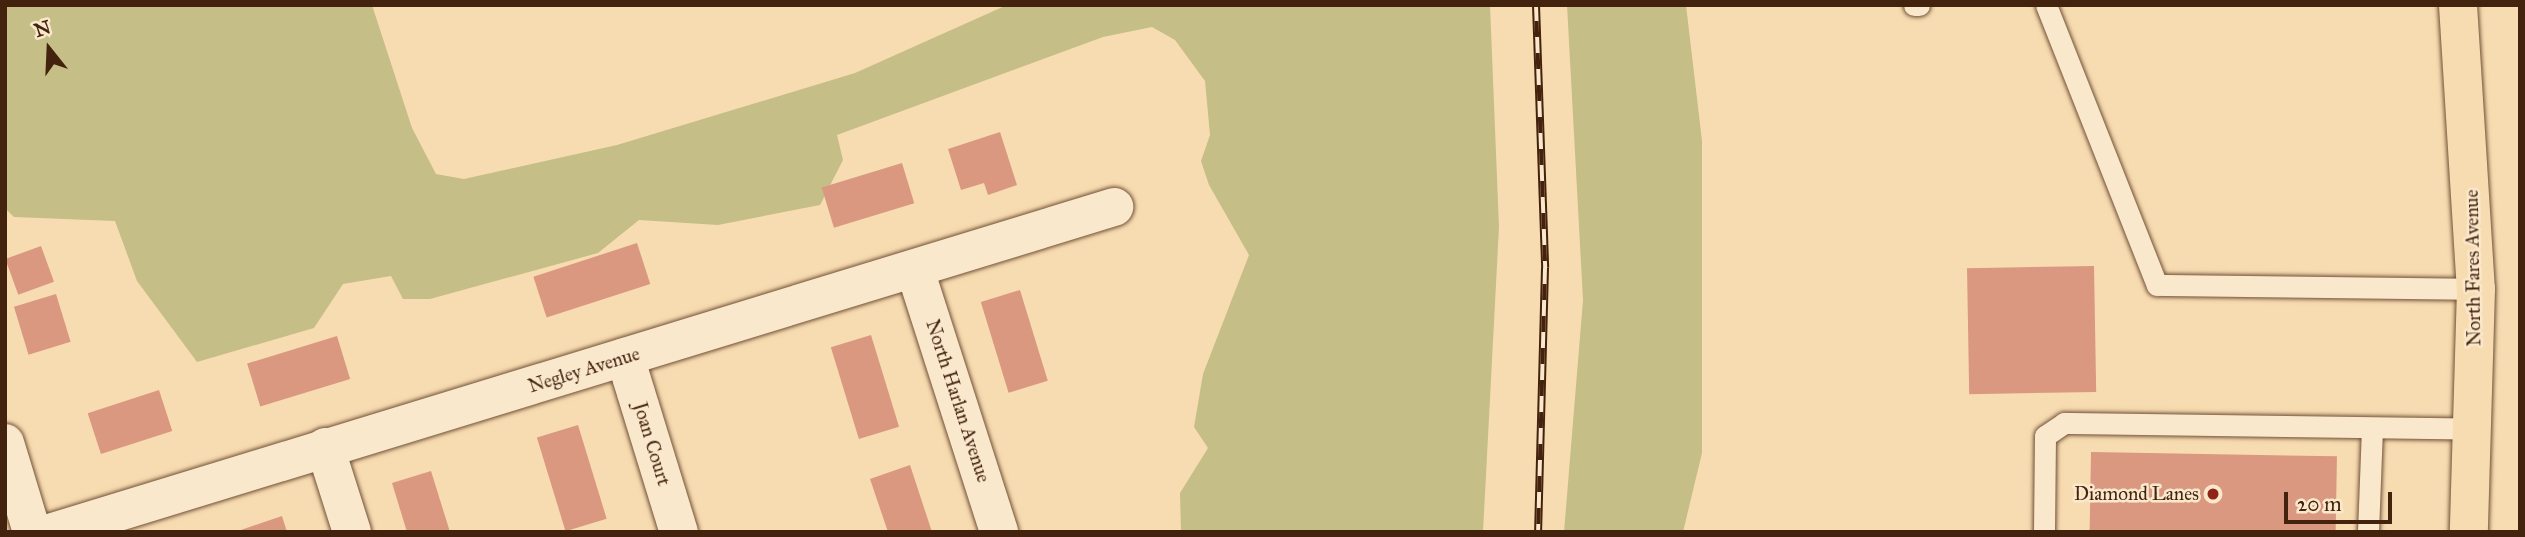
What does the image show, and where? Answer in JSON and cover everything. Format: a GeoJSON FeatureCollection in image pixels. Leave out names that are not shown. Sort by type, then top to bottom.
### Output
{"type":"FeatureCollection","features":[{"type":"Feature","properties":{"kind":"main road","name":"North Fares Avenue"},"geometry":{"type":"LineString","coordinates":[[2458,5],[2476,289],[2469,532]]}},
{"type":"Feature","properties":{"kind":"street","name":"Negley Avenue"},"geometry":{"type":"LineString","coordinates":[[53,532],[1114,207]]}},
{"type":"Feature","properties":{"kind":"street","name":"North Harlan Avenue"},"geometry":{"type":"LineString","coordinates":[[915,270],[999,532]]}},
{"type":"Feature","properties":{"kind":"street","name":"Joan Court"},"geometry":{"type":"LineString","coordinates":[[625,357],[679,532]]}},
{"type":"Feature","properties":{"kind":"street"},"geometry":{"type":"LineString","coordinates":[[5,443],[32,532]]}},
{"type":"Feature","properties":{"kind":"street"},"geometry":{"type":"LineString","coordinates":[[326,447],[352,532]]}},
{"type":"Feature","properties":{"kind":"lane"},"geometry":{"type":"LineString","coordinates":[[2046,5],[2157,285],[2476,289]]}},
{"type":"Feature","properties":{"kind":"lane"},"geometry":{"type":"LineString","coordinates":[[2044,532],[2045,436],[2064,423],[2472,429]]}},
{"type":"Feature","properties":{"kind":"lane"},"geometry":{"type":"LineString","coordinates":[[2368,532],[2372,428]]}},
{"type":"Feature","properties":{"kind":"shaded area"},"geometry":{"type":"Polygon","coordinates":[[[5,5],[372,5],[412,128],[436,174],[464,179],[617,145],[855,73],[1007,5],[1490,5],[1499,227],[1483,532],[1181,532],[1180,493],[1208,448],[1194,427],[1203,374],[1249,255],[1209,185],[1201,161],[1210,135],[1205,81],[1175,40],[1152,27],[1103,37],[837,135],[843,160],[820,205],[718,225],[639,220],[598,253],[430,299],[403,299],[391,276],[343,284],[314,328],[197,362],[137,281],[115,221],[14,217],[5,208],[5,5]]]}},
{"type":"Feature","properties":{"kind":"shaded area"},"geometry":{"type":"Polygon","coordinates":[[[1567,5],[1686,5],[1702,141],[1702,453],[1683,532],[1564,532],[1583,300],[1567,5]]]}},
{"type":"Feature","properties":{"kind":"building"},"geometry":{"type":"Polygon","coordinates":[[[1000,132],[1017,185],[988,195],[984,183],[961,190],[948,149],[1000,132]]]}},
{"type":"Feature","properties":{"kind":"building"},"geometry":{"type":"Polygon","coordinates":[[[902,163],[914,203],[834,228],[822,188],[902,163]]]}},
{"type":"Feature","properties":{"kind":"building"},"geometry":{"type":"Polygon","coordinates":[[[637,243],[650,284],[547,318],[533,277],[637,243]]]}},
{"type":"Feature","properties":{"kind":"building"},"geometry":{"type":"Polygon","coordinates":[[[41,246],[54,282],[18,295],[5,259],[41,246]]]}},
{"type":"Feature","properties":{"kind":"building"},"geometry":{"type":"Polygon","coordinates":[[[2094,266],[2096,392],[1969,394],[1967,268],[2094,266]]]}},
{"type":"Feature","properties":{"kind":"building"},"geometry":{"type":"Polygon","coordinates":[[[1020,290],[1048,381],[1009,393],[981,302],[1020,290]]]}},
{"type":"Feature","properties":{"kind":"building"},"geometry":{"type":"Polygon","coordinates":[[[56,294],[71,342],[29,355],[14,307],[56,294]]]}},
{"type":"Feature","properties":{"kind":"building"},"geometry":{"type":"Polygon","coordinates":[[[871,335],[899,427],[859,439],[831,347],[871,335]]]}},
{"type":"Feature","properties":{"kind":"building"},"geometry":{"type":"Polygon","coordinates":[[[337,336],[350,379],[260,407],[247,363],[337,336]]]}},
{"type":"Feature","properties":{"kind":"building"},"geometry":{"type":"Polygon","coordinates":[[[159,390],[172,431],[101,454],[88,413],[159,390]]]}},
{"type":"Feature","properties":{"kind":"building"},"geometry":{"type":"Polygon","coordinates":[[[578,425],[607,519],[566,531],[537,438],[578,425]]]}},
{"type":"Feature","properties":{"kind":"building","name":"Diamond Lanes"},"geometry":{"type":"Polygon","coordinates":[[[2091,452],[2337,456],[2336,532],[2090,532],[2091,452]]]}},
{"type":"Feature","properties":{"kind":"building"},"geometry":{"type":"Polygon","coordinates":[[[910,465],[932,532],[888,532],[870,479],[910,465]]]}},
{"type":"Feature","properties":{"kind":"building"},"geometry":{"type":"Polygon","coordinates":[[[431,471],[450,532],[407,532],[392,483],[431,471]]]}},
{"type":"Feature","properties":{"kind":"building"},"geometry":{"type":"Polygon","coordinates":[[[282,516],[287,532],[238,532],[238,531],[282,516]]]}},
{"type":"Feature","properties":{"kind":"railway"},"geometry":{"type":"LineString","coordinates":[[1536,5],[1545,268],[1538,532]]}},
{"type":"Feature","properties":{"kind":"place","name":"Diamond Lanes"},"geometry":{"type":"Point","coordinates":[2213,494]}}]}
